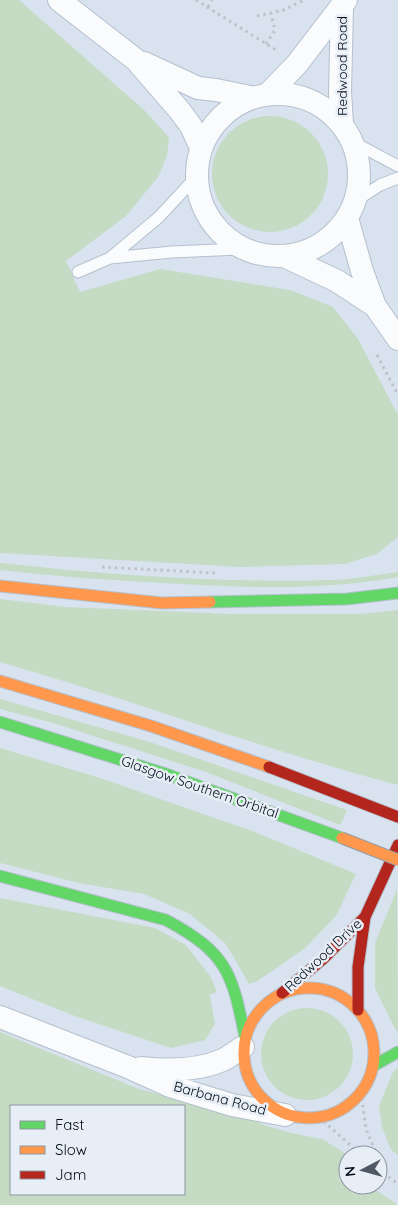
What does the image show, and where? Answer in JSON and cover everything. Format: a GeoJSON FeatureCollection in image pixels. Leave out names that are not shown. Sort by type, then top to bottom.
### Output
{"type":"FeatureCollection","features":[{"type":"Feature","properties":{"kind":"main road"},"geometry":{"type":"LineString","coordinates":[[0,586],[162,603],[347,599],[398,593]]}},
{"type":"Feature","properties":{"kind":"main road"},"geometry":{"type":"LineString","coordinates":[[0,681],[47,693],[176,734],[398,817]]}},
{"type":"Feature","properties":{"kind":"main road","name":"Glasgow Southern Orbital"},"geometry":{"type":"LineString","coordinates":[[0,722],[166,774],[398,860]]}},
{"type":"Feature","properties":{"kind":"main road","name":"Redwood Drive"},"geometry":{"type":"LineString","coordinates":[[358,1010],[358,967],[365,916],[398,845]]}},
{"type":"Feature","properties":{"kind":"main road"},"geometry":{"type":"LineString","coordinates":[[0,876],[166,920],[188,932],[206,946],[222,964],[236,996],[244,1042],[246,1074],[254,1090],[269,1106],[285,1114],[310,1119],[330,1115],[349,1105],[361,1092],[373,1066],[374,1049],[372,1038],[369,1028],[358,1010],[342,997],[322,989],[301,988],[281,994],[264,1006],[251,1022],[244,1042]]}},
{"type":"Feature","properties":{"kind":"main road","name":"Redwood Drive"},"geometry":{"type":"LineString","coordinates":[[281,994],[323,959],[365,916]]}},
{"type":"Feature","properties":{"kind":"main road"},"geometry":{"type":"LineString","coordinates":[[373,1066],[398,1052]]}},
{"type":"Feature","properties":{"kind":"street"},"geometry":{"type":"LineString","coordinates":[[59,0],[136,60],[180,111],[191,126],[202,148]]}},
{"type":"Feature","properties":{"kind":"street","name":"Redwood Road"},"geometry":{"type":"LineString","coordinates":[[259,96],[298,64],[344,4]]}},
{"type":"Feature","properties":{"kind":"street","name":"Redwood Road"},"geometry":{"type":"LineString","coordinates":[[344,4],[340,92],[346,132]]}},
{"type":"Feature","properties":{"kind":"street"},"geometry":{"type":"LineString","coordinates":[[136,60],[198,88],[259,96],[289,94],[307,99],[323,109],[346,132],[358,162],[358,190],[350,210],[336,232],[325,241],[286,257]]}},
{"type":"Feature","properties":{"kind":"street"},"geometry":{"type":"LineString","coordinates":[[259,96],[234,105],[224,114],[211,129],[202,148],[197,176],[206,215],[225,238],[240,249],[256,255],[286,257],[336,281],[375,306]]}},
{"type":"Feature","properties":{"kind":"street"},"geometry":{"type":"LineString","coordinates":[[350,210],[362,271],[375,306],[398,339]]}},
{"type":"Feature","properties":{"kind":"street","name":"Barbana Road"},"geometry":{"type":"LineString","coordinates":[[0,1017],[128,1067],[170,1086],[232,1105],[285,1114]]}},
{"type":"Feature","properties":{"kind":"street","name":"Barbana Road"},"geometry":{"type":"LineString","coordinates":[[128,1067],[158,1070],[189,1069],[222,1060],[244,1042]]}},
{"type":"Feature","properties":{"kind":"lane"},"geometry":{"type":"LineString","coordinates":[[346,132],[398,166]]}},
{"type":"Feature","properties":{"kind":"lane"},"geometry":{"type":"LineString","coordinates":[[78,272],[110,258],[159,217],[197,176]]}},
{"type":"Feature","properties":{"kind":"lane"},"geometry":{"type":"LineString","coordinates":[[350,210],[380,185],[398,178]]}},
{"type":"Feature","properties":{"kind":"lane"},"geometry":{"type":"LineString","coordinates":[[110,258],[172,252],[240,249]]}},
{"type":"Feature","properties":{"kind":"path"},"geometry":{"type":"LineString","coordinates":[[196,0],[298,64]]}},
{"type":"Feature","properties":{"kind":"path"},"geometry":{"type":"LineString","coordinates":[[208,8],[212,0]]}},
{"type":"Feature","properties":{"kind":"path"},"geometry":{"type":"LineString","coordinates":[[257,16],[284,10],[304,0]]}},
{"type":"Feature","properties":{"kind":"path"},"geometry":{"type":"LineString","coordinates":[[266,44],[276,30],[271,14]]}},
{"type":"Feature","properties":{"kind":"path"},"geometry":{"type":"LineString","coordinates":[[98,567],[223,573]]}},
{"type":"Feature","properties":{"kind":"path"},"geometry":{"type":"LineString","coordinates":[[361,1092],[366,1129],[373,1145]]}},
{"type":"Feature","properties":{"kind":"path"},"geometry":{"type":"LineString","coordinates":[[319,1117],[350,1145]]}},
{"type":"Feature","properties":{"kind":"path"},"geometry":{"type":"LineString","coordinates":[[388,1176],[398,1184]]}},
{"type":"Feature","properties":{"kind":"green space"},"geometry":{"type":"Polygon","coordinates":[[[0,0],[19,0],[144,110],[169,137],[167,156],[158,177],[126,216],[66,261],[80,292],[160,269],[290,290],[333,307],[358,339],[398,415],[398,537],[377,554],[345,564],[240,567],[0,553],[0,0]]]}},
{"type":"Feature","properties":{"kind":"green space"},"geometry":{"type":"Polygon","coordinates":[[[270,116],[292,120],[302,125],[311,133],[319,142],[324,152],[328,174],[324,196],[319,206],[311,215],[302,223],[292,228],[270,232],[248,228],[238,223],[229,215],[221,206],[216,196],[212,174],[216,152],[221,142],[229,133],[238,125],[248,120],[270,116]]]}},
{"type":"Feature","properties":{"kind":"green space"},"geometry":{"type":"Polygon","coordinates":[[[0,563],[83,571],[208,579],[333,580],[398,572],[398,577],[317,586],[236,586],[68,577],[0,570],[0,563]]]}},
{"type":"Feature","properties":{"kind":"green space"},"geometry":{"type":"Polygon","coordinates":[[[0,599],[66,607],[232,614],[360,614],[398,610],[398,785],[248,741],[0,662],[0,599]]]}},
{"type":"Feature","properties":{"kind":"green space"},"geometry":{"type":"Polygon","coordinates":[[[0,699],[150,742],[347,810],[340,825],[206,772],[53,723],[0,709],[0,699]]]}},
{"type":"Feature","properties":{"kind":"green space"},"geometry":{"type":"Polygon","coordinates":[[[0,748],[100,778],[255,832],[356,874],[336,916],[304,949],[256,982],[249,984],[226,944],[190,914],[144,894],[79,883],[0,863],[0,748]]]}},
{"type":"Feature","properties":{"kind":"green space"},"geometry":{"type":"Polygon","coordinates":[[[397,889],[398,1031],[396,1031],[375,988],[375,943],[397,889]]]}},
{"type":"Feature","properties":{"kind":"green space"},"geometry":{"type":"Polygon","coordinates":[[[0,898],[155,928],[186,945],[210,976],[217,992],[210,995],[215,1024],[205,1040],[171,1048],[75,1016],[0,986],[0,898]]]}},
{"type":"Feature","properties":{"kind":"green space"},"geometry":{"type":"Polygon","coordinates":[[[307,1008],[316,1009],[333,1016],[345,1028],[352,1045],[352,1063],[345,1080],[333,1092],[316,1099],[307,1100],[298,1099],[281,1092],[269,1080],[262,1063],[261,1054],[262,1045],[269,1028],[281,1016],[298,1009],[307,1008]]]}},
{"type":"Feature","properties":{"kind":"green space"},"geometry":{"type":"Polygon","coordinates":[[[0,1032],[139,1089],[244,1114],[264,1125],[322,1139],[338,1149],[338,1195],[383,1195],[398,1205],[0,1205],[0,1032]]]}},
{"type":"Feature","properties":{"kind":"green space"},"geometry":{"type":"Polygon","coordinates":[[[398,1067],[398,1155],[391,1150],[382,1127],[379,1106],[393,1072],[398,1067]]]}},
{"type":"Feature","properties":{"kind":"traffic: fast"},"geometry":{"type":"LineString","coordinates":[[210,602],[347,599],[398,593]]}},
{"type":"Feature","properties":{"kind":"traffic: fast"},"geometry":{"type":"LineString","coordinates":[[0,722],[166,774],[342,838]]}},
{"type":"Feature","properties":{"kind":"traffic: fast"},"geometry":{"type":"LineString","coordinates":[[0,876],[166,920],[186,932],[214,954],[223,966],[236,996],[245,1037]]}},
{"type":"Feature","properties":{"kind":"traffic: fast"},"geometry":{"type":"LineString","coordinates":[[373,1066],[398,1052]]}},
{"type":"Feature","properties":{"kind":"traffic: slow"},"geometry":{"type":"LineString","coordinates":[[0,586],[162,603],[210,602]]}},
{"type":"Feature","properties":{"kind":"traffic: slow"},"geometry":{"type":"LineString","coordinates":[[0,681],[151,726],[269,767]]}},
{"type":"Feature","properties":{"kind":"traffic: slow"},"geometry":{"type":"LineString","coordinates":[[342,838],[398,860]]}},
{"type":"Feature","properties":{"kind":"traffic: slow"},"geometry":{"type":"LineString","coordinates":[[309,988],[322,989],[334,993],[355,1007],[369,1028],[373,1040],[374,1053],[373,1066],[369,1078],[355,1099],[334,1113],[322,1117],[309,1118],[296,1117],[284,1113],[263,1099],[249,1078],[245,1066],[244,1053],[245,1040],[249,1028],[263,1007],[284,993],[296,989],[309,988]]}},
{"type":"Feature","properties":{"kind":"traffic: jam"},"geometry":{"type":"LineString","coordinates":[[269,767],[398,817]]}},
{"type":"Feature","properties":{"kind":"traffic: jam"},"geometry":{"type":"LineString","coordinates":[[282,993],[323,959],[365,917],[398,845]]}},
{"type":"Feature","properties":{"kind":"traffic: jam"},"geometry":{"type":"LineString","coordinates":[[358,1010],[358,967],[365,917]]}}]}
